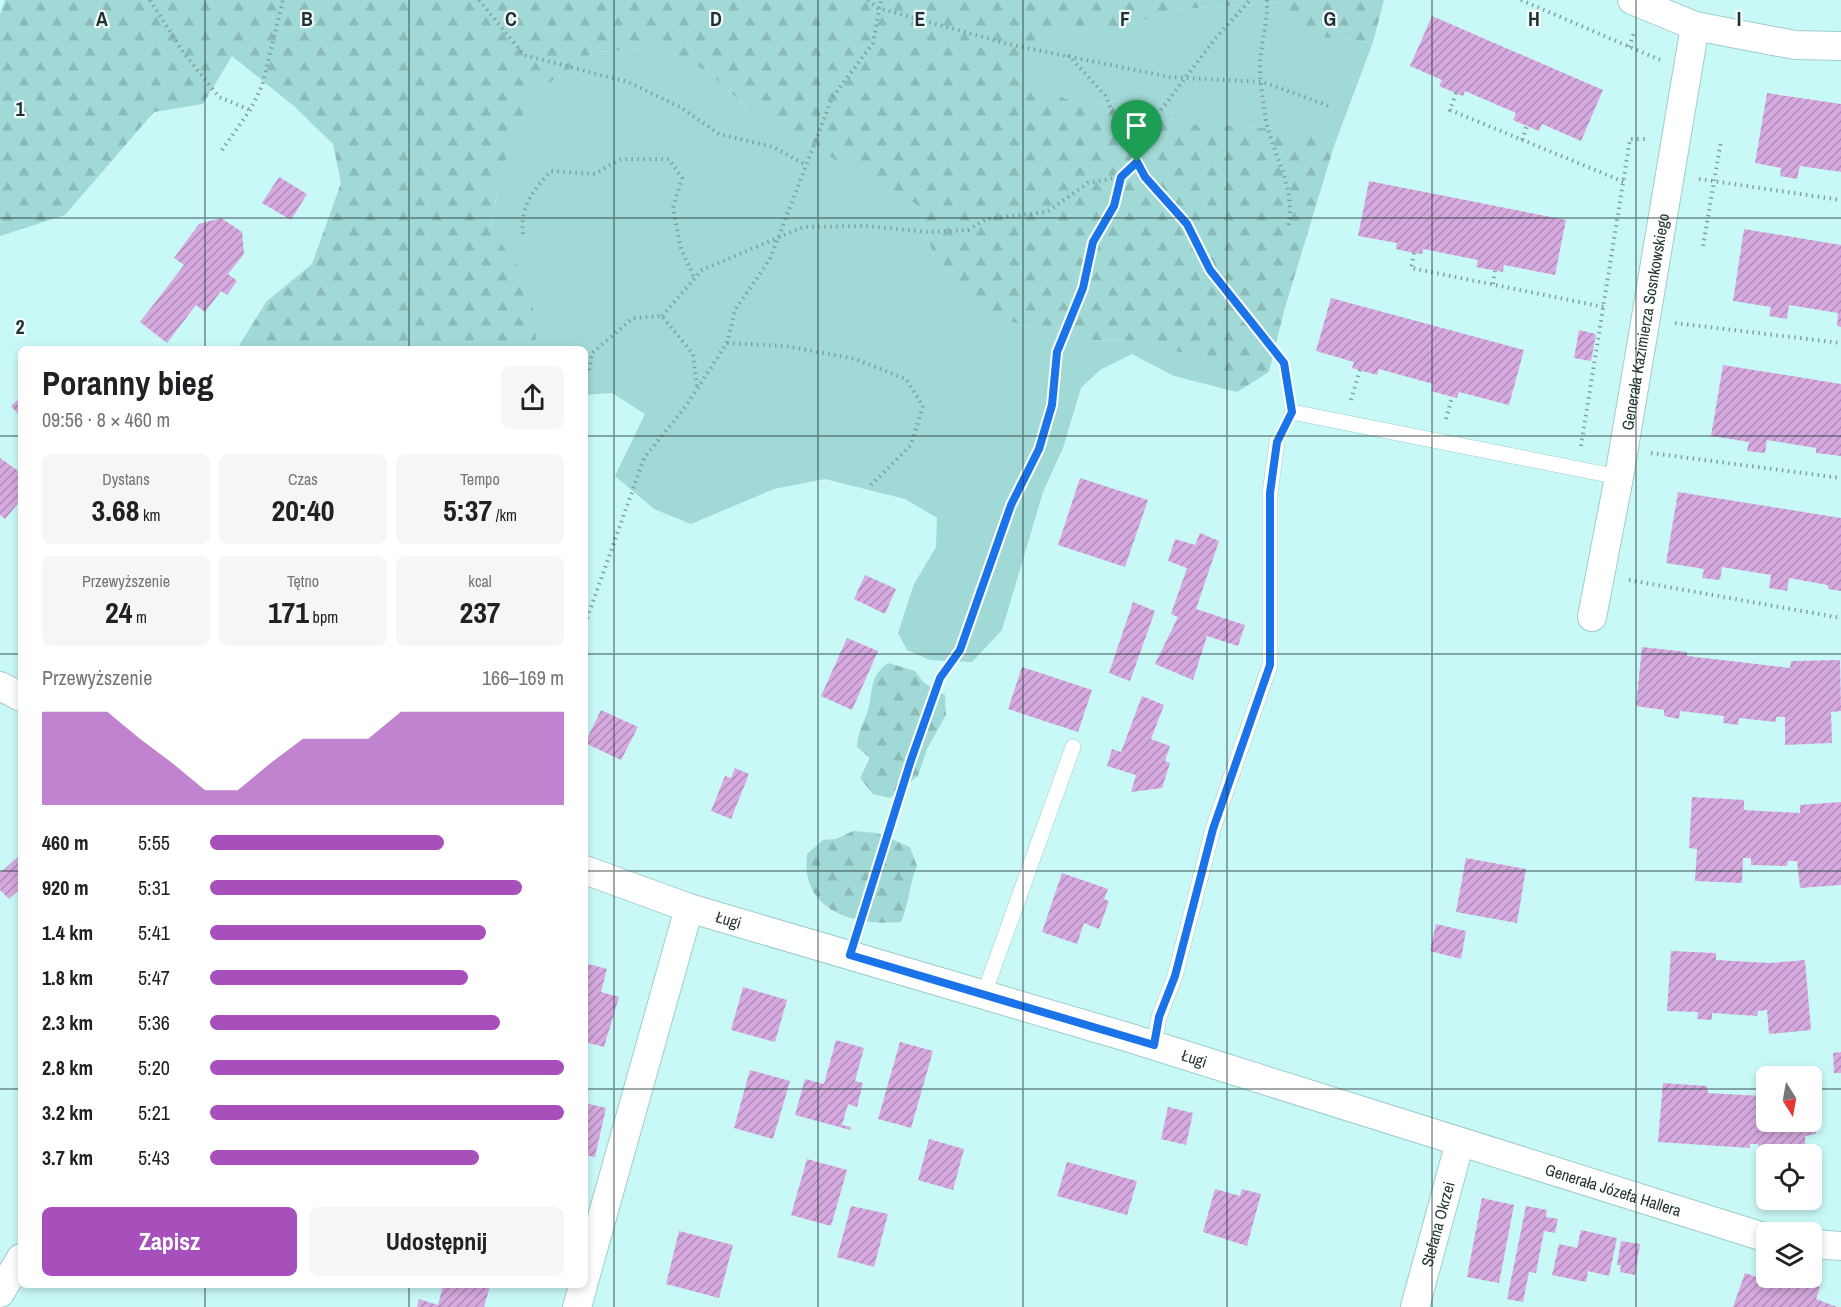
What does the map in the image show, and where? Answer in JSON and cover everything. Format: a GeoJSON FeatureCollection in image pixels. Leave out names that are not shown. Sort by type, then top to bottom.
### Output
{"type":"FeatureCollection","features":[{"type":"Feature","properties":{"kind":"street"},"geometry":{"type":"LineString","coordinates":[[1632,0],[1695,26],[1795,45],[1841,46]]}},
{"type":"Feature","properties":{"kind":"street","name":"Generała Kazimierza Sosnkowskiego"},"geometry":{"type":"LineString","coordinates":[[1592,617],[1621,463],[1695,26]]}},
{"type":"Feature","properties":{"kind":"street","name":"Ługi"},"geometry":{"type":"LineString","coordinates":[[588,871],[689,908],[1154,1045],[1460,1142]]}},
{"type":"Feature","properties":{"kind":"street"},"geometry":{"type":"LineString","coordinates":[[588,1267],[689,908]]}},
{"type":"Feature","properties":{"kind":"street","name":"Generała Józefa Hallera"},"geometry":{"type":"LineString","coordinates":[[1460,1142],[1756,1235]]}},
{"type":"Feature","properties":{"kind":"street","name":"Stefana Okrzei"},"geometry":{"type":"LineString","coordinates":[[1415,1307],[1460,1142]]}},
{"type":"Feature","properties":{"kind":"street"},"geometry":{"type":"LineString","coordinates":[[1822,1245],[1841,1246]]}},
{"type":"Feature","properties":{"kind":"street"},"geometry":{"type":"LineString","coordinates":[[0,1293],[18,1263]]}},
{"type":"Feature","properties":{"kind":"street"},"geometry":{"type":"LineString","coordinates":[[577,1307],[582,1288]]}},
{"type":"Feature","properties":{"kind":"lane"},"geometry":{"type":"LineString","coordinates":[[1292,412],[1621,463]]}},
{"type":"Feature","properties":{"kind":"lane"},"geometry":{"type":"LineString","coordinates":[[1154,1045],[1159,1017],[1175,976],[1213,829],[1270,665],[1270,493],[1277,442]]}},
{"type":"Feature","properties":{"kind":"lane"},"geometry":{"type":"LineString","coordinates":[[984,994],[1073,747]]}},
{"type":"Feature","properties":{"kind":"path"},"geometry":{"type":"LineString","coordinates":[[150,0],[183,52],[219,97],[250,110]]}},
{"type":"Feature","properties":{"kind":"path"},"geometry":{"type":"LineString","coordinates":[[222,150],[250,110],[262,86],[283,0]]}},
{"type":"Feature","properties":{"kind":"path"},"geometry":{"type":"LineString","coordinates":[[479,0],[524,55],[628,82],[680,107],[719,134],[773,147],[806,165]]}},
{"type":"Feature","properties":{"kind":"path"},"geometry":{"type":"LineString","coordinates":[[868,0],[878,8],[1012,45],[1170,77],[1262,82],[1332,107]]}},
{"type":"Feature","properties":{"kind":"path"},"geometry":{"type":"LineString","coordinates":[[588,616],[644,458],[697,389],[726,343],[735,310],[770,259],[832,98],[873,44],[881,0]]}},
{"type":"Feature","properties":{"kind":"path"},"geometry":{"type":"LineString","coordinates":[[589,370],[592,353],[633,318],[662,316],[702,270],[803,227],[866,226],[928,232],[968,230],[986,219],[1047,212],[1088,183],[1121,177],[1137,162],[1152,122],[1214,40],[1251,0]]}},
{"type":"Feature","properties":{"kind":"path"},"geometry":{"type":"LineString","coordinates":[[1267,0],[1268,12],[1260,65],[1266,122],[1282,163],[1292,210],[1288,226]]}},
{"type":"Feature","properties":{"kind":"path"},"geometry":{"type":"LineString","coordinates":[[1521,0],[1664,62]]}},
{"type":"Feature","properties":{"kind":"path"},"geometry":{"type":"LineString","coordinates":[[1067,55],[1105,95],[1145,177],[1187,224],[1210,270],[1284,363],[1292,412]]}},
{"type":"Feature","properties":{"kind":"path"},"geometry":{"type":"LineString","coordinates":[[1456,93],[1449,111],[1624,182]]}},
{"type":"Feature","properties":{"kind":"path"},"geometry":{"type":"LineString","coordinates":[[1522,140],[1527,126]]}},
{"type":"Feature","properties":{"kind":"path"},"geometry":{"type":"LineString","coordinates":[[1580,452],[1630,139],[1652,138]]}},
{"type":"Feature","properties":{"kind":"path"},"geometry":{"type":"LineString","coordinates":[[1703,246],[1721,141]]}},
{"type":"Feature","properties":{"kind":"path"},"geometry":{"type":"LineString","coordinates":[[523,234],[521,218],[531,192],[551,171],[595,174],[621,159],[669,159],[682,178],[673,208],[681,249],[695,279]]}},
{"type":"Feature","properties":{"kind":"path"},"geometry":{"type":"LineString","coordinates":[[1670,175],[1841,200]]}},
{"type":"Feature","properties":{"kind":"path"},"geometry":{"type":"LineString","coordinates":[[850,955],[911,760],[940,678],[960,650],[1011,505],[1039,449],[1052,405],[1057,352],[1083,288],[1093,242],[1114,206],[1121,177]]}},
{"type":"Feature","properties":{"kind":"path"},"geometry":{"type":"LineString","coordinates":[[1414,253],[1411,268],[1604,307]]}},
{"type":"Feature","properties":{"kind":"path"},"geometry":{"type":"LineString","coordinates":[[1493,284],[1495,271]]}},
{"type":"Feature","properties":{"kind":"path"},"geometry":{"type":"LineString","coordinates":[[662,316],[693,354],[697,389]]}},
{"type":"Feature","properties":{"kind":"path"},"geometry":{"type":"LineString","coordinates":[[1645,319],[1841,343]]}},
{"type":"Feature","properties":{"kind":"path"},"geometry":{"type":"LineString","coordinates":[[726,343],[786,346],[855,359],[906,379],[923,406],[911,446],[868,488]]}},
{"type":"Feature","properties":{"kind":"path"},"geometry":{"type":"LineString","coordinates":[[1444,430],[1452,397]]}},
{"type":"Feature","properties":{"kind":"path"},"geometry":{"type":"LineString","coordinates":[[1621,463],[1841,478]]}},
{"type":"Feature","properties":{"kind":"path"},"geometry":{"type":"LineString","coordinates":[[1601,574],[1841,618]]}},
{"type":"Feature","properties":{"kind":"green space"},"geometry":{"type":"Polygon","coordinates":[[[5,0],[1384,0],[1373,42],[1298,35],[1283,2],[1171,10],[1119,29],[1054,29],[1019,79],[1074,102],[1148,101],[1199,126],[1247,126],[1303,132],[1334,146],[1284,311],[1269,372],[1237,392],[1186,354],[1141,341],[1083,340],[1024,326],[990,314],[934,257],[916,204],[865,178],[743,104],[710,73],[663,48],[594,52],[529,97],[521,130],[500,173],[491,229],[531,286],[536,341],[527,346],[239,346],[266,302],[312,264],[341,183],[333,144],[295,107],[232,56],[203,104],[154,112],[65,215],[0,236],[0,15],[5,0]]]}},
{"type":"Feature","properties":{"kind":"green space"},"geometry":{"type":"Polygon","coordinates":[[[1283,2],[1298,35],[1373,42],[1334,146],[1303,132],[1247,126],[1199,126],[1148,101],[1074,102],[1019,79],[1053,29],[1119,29],[1171,10],[1283,2]]]}},
{"type":"Feature","properties":{"kind":"green space"},"geometry":{"type":"Polygon","coordinates":[[[663,48],[710,73],[743,104],[865,178],[916,204],[934,257],[990,314],[1024,326],[1083,340],[1141,341],[1186,354],[1237,392],[1174,376],[1132,354],[1100,370],[1081,388],[1063,448],[1043,492],[1002,630],[972,662],[930,660],[907,650],[898,633],[914,584],[936,547],[937,518],[905,499],[825,479],[774,489],[691,524],[654,509],[615,476],[645,414],[612,393],[588,395],[588,346],[526,346],[536,341],[491,230],[500,173],[521,130],[529,97],[594,52],[663,48]]]}},
{"type":"Feature","properties":{"kind":"green space"},"geometry":{"type":"Polygon","coordinates":[[[888,663],[915,671],[924,683],[945,695],[946,715],[927,749],[918,776],[890,798],[873,794],[860,778],[870,758],[857,747],[874,679],[888,663]]]}},
{"type":"Feature","properties":{"kind":"green space"},"geometry":{"type":"Polygon","coordinates":[[[853,831],[877,833],[910,847],[917,866],[901,922],[883,923],[849,917],[821,902],[812,889],[807,873],[807,854],[823,840],[836,839],[853,831]]]}},
{"type":"Feature","properties":{"kind":"building"},"geometry":{"type":"Polygon","coordinates":[[[1432,16],[1603,90],[1581,141],[1542,124],[1539,131],[1513,120],[1516,113],[1465,91],[1463,96],[1439,86],[1442,80],[1410,66],[1432,16]]]}},
{"type":"Feature","properties":{"kind":"building"},"geometry":{"type":"Polygon","coordinates":[[[1767,93],[1841,104],[1841,172],[1800,166],[1797,179],[1780,176],[1781,168],[1755,163],[1767,93]]]}},
{"type":"Feature","properties":{"kind":"building"},"geometry":{"type":"Polygon","coordinates":[[[279,177],[307,194],[291,220],[262,203],[279,177]]]}},
{"type":"Feature","properties":{"kind":"building"},"geometry":{"type":"Polygon","coordinates":[[[1369,181],[1566,220],[1555,275],[1504,265],[1503,272],[1476,267],[1478,260],[1423,249],[1422,254],[1414,253],[1396,249],[1397,243],[1358,236],[1369,181]]]}},
{"type":"Feature","properties":{"kind":"building"},"geometry":{"type":"Polygon","coordinates":[[[221,218],[242,232],[244,254],[228,274],[237,281],[227,295],[221,291],[205,312],[196,305],[167,343],[140,322],[184,265],[174,258],[199,224],[221,218]]]}},
{"type":"Feature","properties":{"kind":"building"},"geometry":{"type":"Polygon","coordinates":[[[1744,229],[1841,245],[1841,327],[1837,326],[1838,313],[1789,305],[1787,319],[1769,316],[1771,307],[1733,301],[1744,229]]]}},
{"type":"Feature","properties":{"kind":"building"},"geometry":{"type":"Polygon","coordinates":[[[1331,298],[1524,350],[1509,405],[1459,392],[1457,398],[1431,391],[1433,384],[1379,369],[1377,375],[1352,368],[1354,362],[1316,351],[1331,298]]]}},
{"type":"Feature","properties":{"kind":"building"},"geometry":{"type":"Polygon","coordinates":[[[1579,330],[1596,334],[1591,361],[1574,358],[1579,330]]]}},
{"type":"Feature","properties":{"kind":"building"},"geometry":{"type":"Polygon","coordinates":[[[1723,365],[1841,384],[1841,456],[1816,453],[1816,448],[1767,440],[1765,453],[1747,451],[1749,442],[1711,436],[1723,365]]]}},
{"type":"Feature","properties":{"kind":"building"},"geometry":{"type":"Polygon","coordinates":[[[18,400],[18,414],[11,406],[18,400]]]}},
{"type":"Feature","properties":{"kind":"building"},"geometry":{"type":"Polygon","coordinates":[[[0,458],[18,471],[18,504],[5,519],[0,515],[0,458]]]}},
{"type":"Feature","properties":{"kind":"building"},"geometry":{"type":"Polygon","coordinates":[[[1080,478],[1148,500],[1125,567],[1058,545],[1080,478]]]}},
{"type":"Feature","properties":{"kind":"building"},"geometry":{"type":"Polygon","coordinates":[[[1678,492],[1841,518],[1841,591],[1828,589],[1828,585],[1789,578],[1787,591],[1769,588],[1771,575],[1722,567],[1720,580],[1702,578],[1704,569],[1666,563],[1678,492]]]}},
{"type":"Feature","properties":{"kind":"building"},"geometry":{"type":"Polygon","coordinates":[[[1200,533],[1219,541],[1196,609],[1245,625],[1238,646],[1207,636],[1193,680],[1155,664],[1178,617],[1171,614],[1187,568],[1168,561],[1175,539],[1195,545],[1200,533]]]}},
{"type":"Feature","properties":{"kind":"building"},"geometry":{"type":"Polygon","coordinates":[[[865,575],[896,589],[885,614],[854,599],[865,575]]]}},
{"type":"Feature","properties":{"kind":"building"},"geometry":{"type":"Polygon","coordinates":[[[1133,602],[1155,611],[1130,681],[1109,673],[1133,602]]]}},
{"type":"Feature","properties":{"kind":"building"},"geometry":{"type":"Polygon","coordinates":[[[847,638],[878,651],[852,710],[821,696],[847,638]]]}},
{"type":"Feature","properties":{"kind":"building"},"geometry":{"type":"Polygon","coordinates":[[[1642,647],[1687,652],[1687,656],[1790,668],[1791,661],[1840,660],[1841,711],[1831,712],[1832,743],[1785,745],[1785,717],[1776,717],[1776,722],[1739,718],[1738,725],[1723,723],[1724,716],[1680,711],[1679,719],[1664,716],[1664,710],[1636,706],[1642,647]]]}},
{"type":"Feature","properties":{"kind":"building"},"geometry":{"type":"Polygon","coordinates":[[[1022,667],[1092,690],[1078,732],[1008,709],[1022,667]]]}},
{"type":"Feature","properties":{"kind":"building"},"geometry":{"type":"Polygon","coordinates":[[[1142,696],[1164,705],[1151,739],[1170,746],[1165,761],[1170,763],[1162,788],[1131,792],[1136,775],[1107,766],[1112,749],[1121,752],[1142,696]]]}},
{"type":"Feature","properties":{"kind":"building"},"geometry":{"type":"Polygon","coordinates":[[[601,710],[638,727],[621,760],[588,744],[588,737],[601,710]]]}},
{"type":"Feature","properties":{"kind":"building"},"geometry":{"type":"Polygon","coordinates":[[[735,768],[749,774],[731,819],[711,811],[725,776],[731,778],[735,768]]]}},
{"type":"Feature","properties":{"kind":"building"},"geometry":{"type":"Polygon","coordinates":[[[1692,797],[1744,800],[1744,810],[1800,813],[1800,805],[1841,802],[1841,885],[1800,888],[1797,861],[1788,861],[1787,866],[1751,865],[1751,858],[1743,858],[1742,883],[1695,881],[1697,849],[1689,848],[1692,797]]]}},
{"type":"Feature","properties":{"kind":"building"},"geometry":{"type":"Polygon","coordinates":[[[18,857],[18,891],[9,899],[0,890],[0,873],[18,857]]]}},
{"type":"Feature","properties":{"kind":"building"},"geometry":{"type":"Polygon","coordinates":[[[1466,858],[1526,869],[1517,923],[1456,912],[1466,858]]]}},
{"type":"Feature","properties":{"kind":"building"},"geometry":{"type":"Polygon","coordinates":[[[1062,873],[1108,889],[1104,899],[1109,901],[1099,929],[1084,923],[1077,944],[1042,932],[1062,873]]]}},
{"type":"Feature","properties":{"kind":"building"},"geometry":{"type":"Polygon","coordinates":[[[1436,924],[1466,931],[1461,959],[1430,951],[1436,924]]]}},
{"type":"Feature","properties":{"kind":"building"},"geometry":{"type":"Polygon","coordinates":[[[1671,951],[1716,953],[1716,960],[1770,963],[1805,960],[1811,1030],[1769,1034],[1767,1010],[1758,1011],[1757,1016],[1712,1013],[1712,1020],[1697,1019],[1698,1012],[1667,1011],[1671,951]]]}},
{"type":"Feature","properties":{"kind":"building"},"geometry":{"type":"Polygon","coordinates":[[[588,964],[607,969],[601,992],[619,997],[604,1047],[588,1043],[588,964]]]}},
{"type":"Feature","properties":{"kind":"building"},"geometry":{"type":"Polygon","coordinates":[[[743,987],[787,1000],[775,1042],[731,1030],[743,987]]]}},
{"type":"Feature","properties":{"kind":"building"},"geometry":{"type":"Polygon","coordinates":[[[836,1040],[864,1048],[855,1081],[863,1083],[857,1107],[848,1104],[842,1125],[851,1127],[850,1130],[795,1115],[805,1079],[824,1084],[836,1040]]]}},
{"type":"Feature","properties":{"kind":"building"},"geometry":{"type":"Polygon","coordinates":[[[900,1042],[933,1051],[911,1128],[878,1119],[900,1042]]]}},
{"type":"Feature","properties":{"kind":"building"},"geometry":{"type":"Polygon","coordinates":[[[1841,1052],[1841,1073],[1834,1073],[1833,1053],[1841,1052]]]}},
{"type":"Feature","properties":{"kind":"building"},"geometry":{"type":"Polygon","coordinates":[[[750,1070],[790,1081],[773,1139],[734,1128],[750,1070]]]}},
{"type":"Feature","properties":{"kind":"building"},"geometry":{"type":"Polygon","coordinates":[[[1663,1083],[1707,1086],[1708,1093],[1756,1096],[1756,1132],[1816,1132],[1816,1134],[1805,1136],[1805,1144],[1750,1144],[1750,1148],[1658,1142],[1663,1083]]]}},
{"type":"Feature","properties":{"kind":"building"},"geometry":{"type":"Polygon","coordinates":[[[588,1104],[606,1108],[595,1157],[588,1156],[588,1104]]]}},
{"type":"Feature","properties":{"kind":"building"},"geometry":{"type":"Polygon","coordinates":[[[1168,1107],[1193,1113],[1186,1145],[1161,1139],[1168,1107]]]}},
{"type":"Feature","properties":{"kind":"building"},"geometry":{"type":"Polygon","coordinates":[[[929,1139],[964,1149],[953,1190],[918,1180],[929,1139]]]}},
{"type":"Feature","properties":{"kind":"building"},"geometry":{"type":"Polygon","coordinates":[[[807,1159],[847,1170],[831,1226],[791,1215],[807,1159]]]}},
{"type":"Feature","properties":{"kind":"building"},"geometry":{"type":"Polygon","coordinates":[[[1067,1162],[1137,1181],[1127,1215],[1057,1196],[1067,1162]]]}},
{"type":"Feature","properties":{"kind":"building"},"geometry":{"type":"Polygon","coordinates":[[[1215,1189],[1240,1196],[1242,1189],[1261,1194],[1247,1246],[1203,1232],[1215,1189]]]}},
{"type":"Feature","properties":{"kind":"building"},"geometry":{"type":"Polygon","coordinates":[[[1482,1198],[1514,1205],[1499,1283],[1467,1277],[1482,1198]]]}},
{"type":"Feature","properties":{"kind":"building"},"geometry":{"type":"Polygon","coordinates":[[[851,1206],[888,1214],[874,1267],[837,1257],[851,1206]]]}},
{"type":"Feature","properties":{"kind":"building"},"geometry":{"type":"Polygon","coordinates":[[[1526,1206],[1547,1210],[1546,1217],[1558,1219],[1555,1233],[1544,1231],[1536,1273],[1529,1272],[1523,1302],[1507,1299],[1526,1206]]]}},
{"type":"Feature","properties":{"kind":"building"},"geometry":{"type":"Polygon","coordinates":[[[1581,1230],[1617,1238],[1609,1276],[1588,1271],[1586,1282],[1552,1275],[1559,1244],[1577,1248],[1581,1230]]]}},
{"type":"Feature","properties":{"kind":"building"},"geometry":{"type":"Polygon","coordinates":[[[679,1231],[733,1245],[719,1298],[666,1284],[679,1231]]]}},
{"type":"Feature","properties":{"kind":"building"},"geometry":{"type":"Polygon","coordinates":[[[1621,1241],[1640,1244],[1635,1275],[1620,1272],[1621,1265],[1617,1265],[1621,1241]]]}},
{"type":"Feature","properties":{"kind":"building"},"geometry":{"type":"Polygon","coordinates":[[[1745,1273],[1756,1277],[1756,1288],[1820,1288],[1816,1299],[1837,1307],[1733,1307],[1745,1273]]]}},
{"type":"Feature","properties":{"kind":"building"},"geometry":{"type":"Polygon","coordinates":[[[442,1288],[489,1288],[484,1307],[417,1307],[419,1299],[438,1305],[442,1288]]]}},
{"type":"Feature","properties":{"kind":"route"},"geometry":{"type":"LineString","coordinates":[[1137,162],[1145,177],[1187,224],[1210,270],[1284,363],[1292,412],[1277,442],[1270,493],[1270,665],[1213,829],[1175,976],[1159,1017],[1154,1045],[850,955],[867,907],[911,760],[940,678],[960,650],[1011,505],[1039,449],[1052,405],[1057,352],[1083,288],[1093,242],[1114,206],[1121,177],[1137,162]]}}]}
